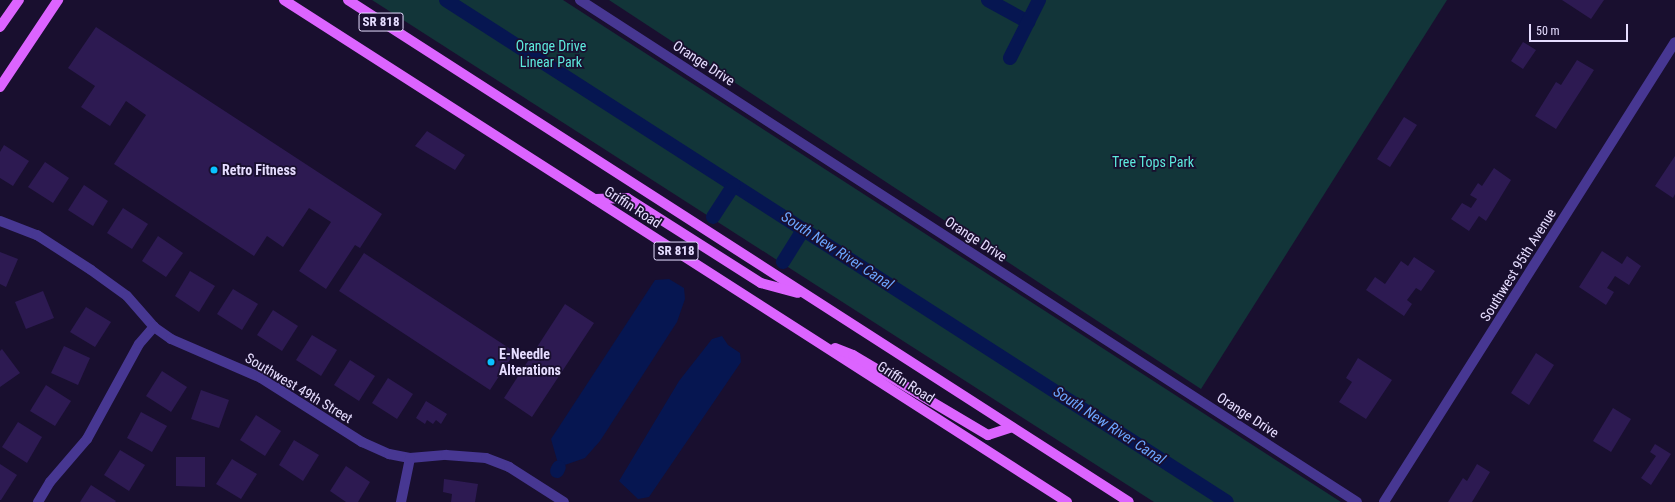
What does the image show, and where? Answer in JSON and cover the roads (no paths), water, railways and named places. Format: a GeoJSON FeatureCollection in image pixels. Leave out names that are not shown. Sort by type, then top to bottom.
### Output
{"type":"FeatureCollection","features":[{"type":"Feature","properties":{"kind":"main road"},"geometry":{"type":"LineString","coordinates":[[0,27],[19,0]]}},
{"type":"Feature","properties":{"kind":"main road"},"geometry":{"type":"LineString","coordinates":[[0,87],[58,0]]}},
{"type":"Feature","properties":{"kind":"main road","name":"Griffin Road"},"geometry":{"type":"LineString","coordinates":[[284,0],[1067,502]]}},
{"type":"Feature","properties":{"kind":"main road","name":"Griffin Road"},"geometry":{"type":"LineString","coordinates":[[348,0],[1129,502]]}},
{"type":"Feature","properties":{"kind":"main road"},"geometry":{"type":"LineString","coordinates":[[595,199],[627,198],[761,283],[807,296]]}},
{"type":"Feature","properties":{"kind":"main road"},"geometry":{"type":"LineString","coordinates":[[821,344],[853,355],[988,435],[1012,427]]}},
{"type":"Feature","properties":{"kind":"street","name":"Orange Drive"},"geometry":{"type":"LineString","coordinates":[[580,0],[1357,502]]}},
{"type":"Feature","properties":{"kind":"street","name":"Southwest 95th Avenue"},"geometry":{"type":"LineString","coordinates":[[1384,502],[1675,42]]}},
{"type":"Feature","properties":{"kind":"street","name":"Southwest 49th Street"},"geometry":{"type":"LineString","coordinates":[[0,222],[37,235],[91,270],[127,296],[154,327],[178,343],[261,378],[362,442],[389,454],[410,458],[446,454],[486,458],[509,467],[564,502]]}},
{"type":"Feature","properties":{"kind":"street"},"geometry":{"type":"LineString","coordinates":[[38,502],[91,434],[139,344],[154,327]]}},
{"type":"Feature","properties":{"kind":"street"},"geometry":{"type":"LineString","coordinates":[[401,502],[410,458]]}},
{"type":"Feature","properties":{"kind":"waterway","name":"South New River Canal"},"geometry":{"type":"LineString","coordinates":[[446,0],[1227,502]]}},
{"type":"Feature","properties":{"kind":"waterway"},"geometry":{"type":"LineString","coordinates":[[988,0],[1028,22]]}},
{"type":"Feature","properties":{"kind":"waterway"},"geometry":{"type":"LineString","coordinates":[[1010,58],[1039,0]]}},
{"type":"Feature","properties":{"kind":"waterway"},"geometry":{"type":"LineString","coordinates":[[713,217],[734,185]]}},
{"type":"Feature","properties":{"kind":"waterway"},"geometry":{"type":"LineString","coordinates":[[783,262],[803,230]]}},
{"type":"Feature","properties":{"kind":"waterway"},"geometry":{"type":"LineString","coordinates":[[557,471],[559,467]]}},
{"type":"Feature","properties":{"kind":"place","name":"Retro Fitness"},"geometry":{"type":"Point","coordinates":[214,170]}},
{"type":"Feature","properties":{"kind":"place","name":"E-Needle Alterations"},"geometry":{"type":"Point","coordinates":[491,362]}},
{"type":"Feature","properties":{"kind":"park label","name":"Orange Drive Linear Park"},"geometry":{"type":"Point","coordinates":[551,54]}},
{"type":"Feature","properties":{"kind":"park label","name":"Tree Tops Park"},"geometry":{"type":"Point","coordinates":[1153,162]}}]}
